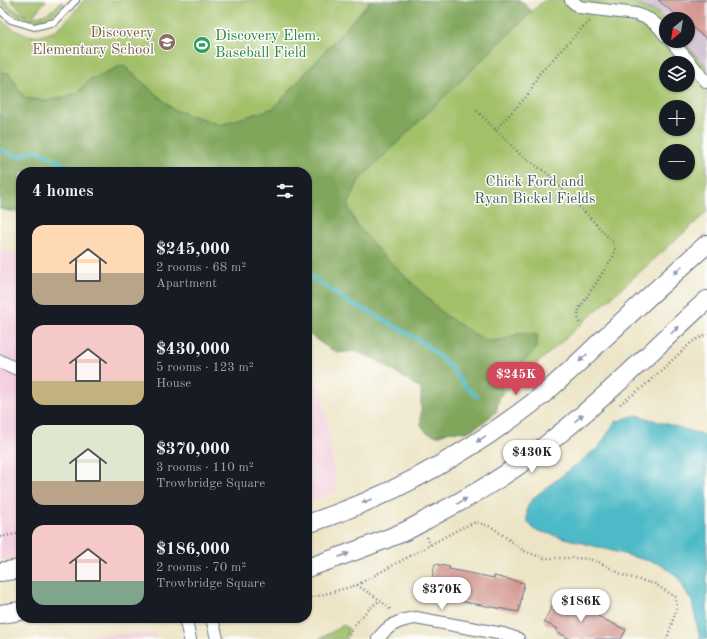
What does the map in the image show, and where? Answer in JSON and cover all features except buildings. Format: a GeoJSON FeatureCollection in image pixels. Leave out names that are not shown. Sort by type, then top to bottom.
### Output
{"type":"FeatureCollection","features":[{"type":"Feature","properties":{"kind":"main road"},"geometry":{"type":"LineString","coordinates":[[312,522],[342,512],[387,492],[464,451],[495,430],[559,381],[707,244]]}},
{"type":"Feature","properties":{"kind":"main road"},"geometry":{"type":"LineString","coordinates":[[312,566],[402,533],[456,504],[505,474],[556,437],[604,397],[655,347],[707,300]]}},
{"type":"Feature","properties":{"kind":"main road"},"geometry":{"type":"LineString","coordinates":[[0,572],[16,570]]}},
{"type":"Feature","properties":{"kind":"main road"},"geometry":{"type":"LineString","coordinates":[[0,614],[16,612]]}},
{"type":"Feature","properties":{"kind":"street"},"geometry":{"type":"LineString","coordinates":[[571,0],[579,7],[636,14],[649,19],[659,27]]}},
{"type":"Feature","properties":{"kind":"street"},"geometry":{"type":"LineString","coordinates":[[677,48],[707,82]]}},
{"type":"Feature","properties":{"kind":"street"},"geometry":{"type":"LineString","coordinates":[[0,361],[16,369]]}},
{"type":"Feature","properties":{"kind":"street"},"geometry":{"type":"LineString","coordinates":[[378,639],[383,631],[393,624],[403,620],[416,618],[503,634],[518,639]]}},
{"type":"Feature","properties":{"kind":"street"},"geometry":{"type":"LineString","coordinates":[[186,623],[190,639]]}},
{"type":"Feature","properties":{"kind":"street"},"geometry":{"type":"LineString","coordinates":[[213,623],[217,639]]}},
{"type":"Feature","properties":{"kind":"lane"},"geometry":{"type":"LineString","coordinates":[[0,10],[11,20],[34,27],[55,22],[76,0]]}},
{"type":"Feature","properties":{"kind":"path"},"geometry":{"type":"LineString","coordinates":[[495,130],[529,94],[538,75],[545,67],[585,25],[594,19]]}},
{"type":"Feature","properties":{"kind":"path"},"geometry":{"type":"LineString","coordinates":[[477,111],[521,155],[548,174],[613,242],[615,250],[613,257],[579,309],[578,317],[580,325]]}},
{"type":"Feature","properties":{"kind":"path"},"geometry":{"type":"LineString","coordinates":[[312,598],[357,585],[461,528],[476,522],[492,527],[524,551],[535,555],[544,558],[578,558],[597,561],[625,576],[655,584],[664,589],[675,597],[677,607],[667,639]]}},
{"type":"Feature","properties":{"kind":"path"},"geometry":{"type":"LineString","coordinates":[[0,537],[16,534]]}},
{"type":"Feature","properties":{"kind":"path"},"geometry":{"type":"LineString","coordinates":[[357,585],[380,600],[391,610]]}},
{"type":"Feature","properties":{"kind":"path"},"geometry":{"type":"LineString","coordinates":[[347,639],[358,620],[366,611],[380,600]]}},
{"type":"Feature","properties":{"kind":"shaded area"},"geometry":{"type":"Polygon","coordinates":[[[628,0],[707,0],[707,68],[689,48],[695,48],[695,12],[658,13],[628,0]]]}},
{"type":"Feature","properties":{"kind":"shaded area"},"geometry":{"type":"Polygon","coordinates":[[[0,249],[16,255],[16,558],[0,560],[0,249]]]}},
{"type":"Feature","properties":{"kind":"shaded area"},"geometry":{"type":"Polygon","coordinates":[[[312,380],[321,387],[337,492],[312,500],[312,380]]]}},
{"type":"Feature","properties":{"kind":"shaded area"},"geometry":{"type":"Polygon","coordinates":[[[155,634],[156,639],[72,639],[104,635],[155,634]]]}},
{"type":"Feature","properties":{"kind":"green space"},"geometry":{"type":"Polygon","coordinates":[[[0,0],[4,0],[15,10],[27,16],[10,0],[46,0],[32,17],[45,14],[61,2],[64,4],[48,18],[41,21],[30,21],[12,13],[0,0]]]}},
{"type":"Feature","properties":{"kind":"green space","name":"Discovery Elementary School"},"geometry":{"type":"Polygon","coordinates":[[[84,0],[371,0],[274,108],[221,125],[174,110],[123,65],[89,80],[78,93],[47,101],[25,98],[9,73],[0,72],[0,19],[19,32],[32,36],[39,36],[54,31],[62,25],[84,0]]]}},
{"type":"Feature","properties":{"kind":"green space"},"geometry":{"type":"Polygon","coordinates":[[[372,0],[520,0],[532,11],[359,180],[348,206],[356,224],[378,250],[446,316],[486,341],[502,340],[520,333],[538,335],[536,349],[503,383],[496,412],[481,424],[467,432],[450,431],[437,436],[426,432],[421,425],[421,389],[375,359],[354,351],[338,353],[312,337],[312,167],[16,167],[16,212],[0,209],[0,72],[9,73],[25,98],[47,101],[78,93],[89,80],[123,65],[174,110],[221,125],[274,108],[372,0]]]}},
{"type":"Feature","properties":{"kind":"green space","name":"Chick Ford and Ryan Bickel Fields"},"geometry":{"type":"Polygon","coordinates":[[[544,0],[628,0],[659,14],[659,48],[689,48],[707,68],[707,212],[494,402],[321,216],[544,0]]]}},
{"type":"Feature","properties":{"kind":"green space"},"geometry":{"type":"Polygon","coordinates":[[[344,625],[349,629],[346,639],[319,639],[344,625]]]}},
{"type":"Feature","properties":{"kind":"water"},"geometry":{"type":"Polygon","coordinates":[[[636,415],[707,436],[707,639],[700,639],[692,602],[677,576],[660,564],[535,530],[527,521],[527,508],[532,499],[599,447],[615,422],[636,415]]]}},
{"type":"Feature","properties":{"kind":"waterway"},"geometry":{"type":"LineString","coordinates":[[0,149],[18,157],[37,150],[69,167]]}},
{"type":"Feature","properties":{"kind":"waterway"},"geometry":{"type":"LineString","coordinates":[[312,277],[351,304],[370,312],[423,342],[452,368],[463,384],[477,397]]}},
{"type":"Feature","properties":{"kind":"place","name":"Discovery Elementary School"},"geometry":{"type":"Point","coordinates":[167,42]}},
{"type":"Feature","properties":{"kind":"place","name":"Discovery Elem. Baseball Field"},"geometry":{"type":"Point","coordinates":[202,45]}}]}
